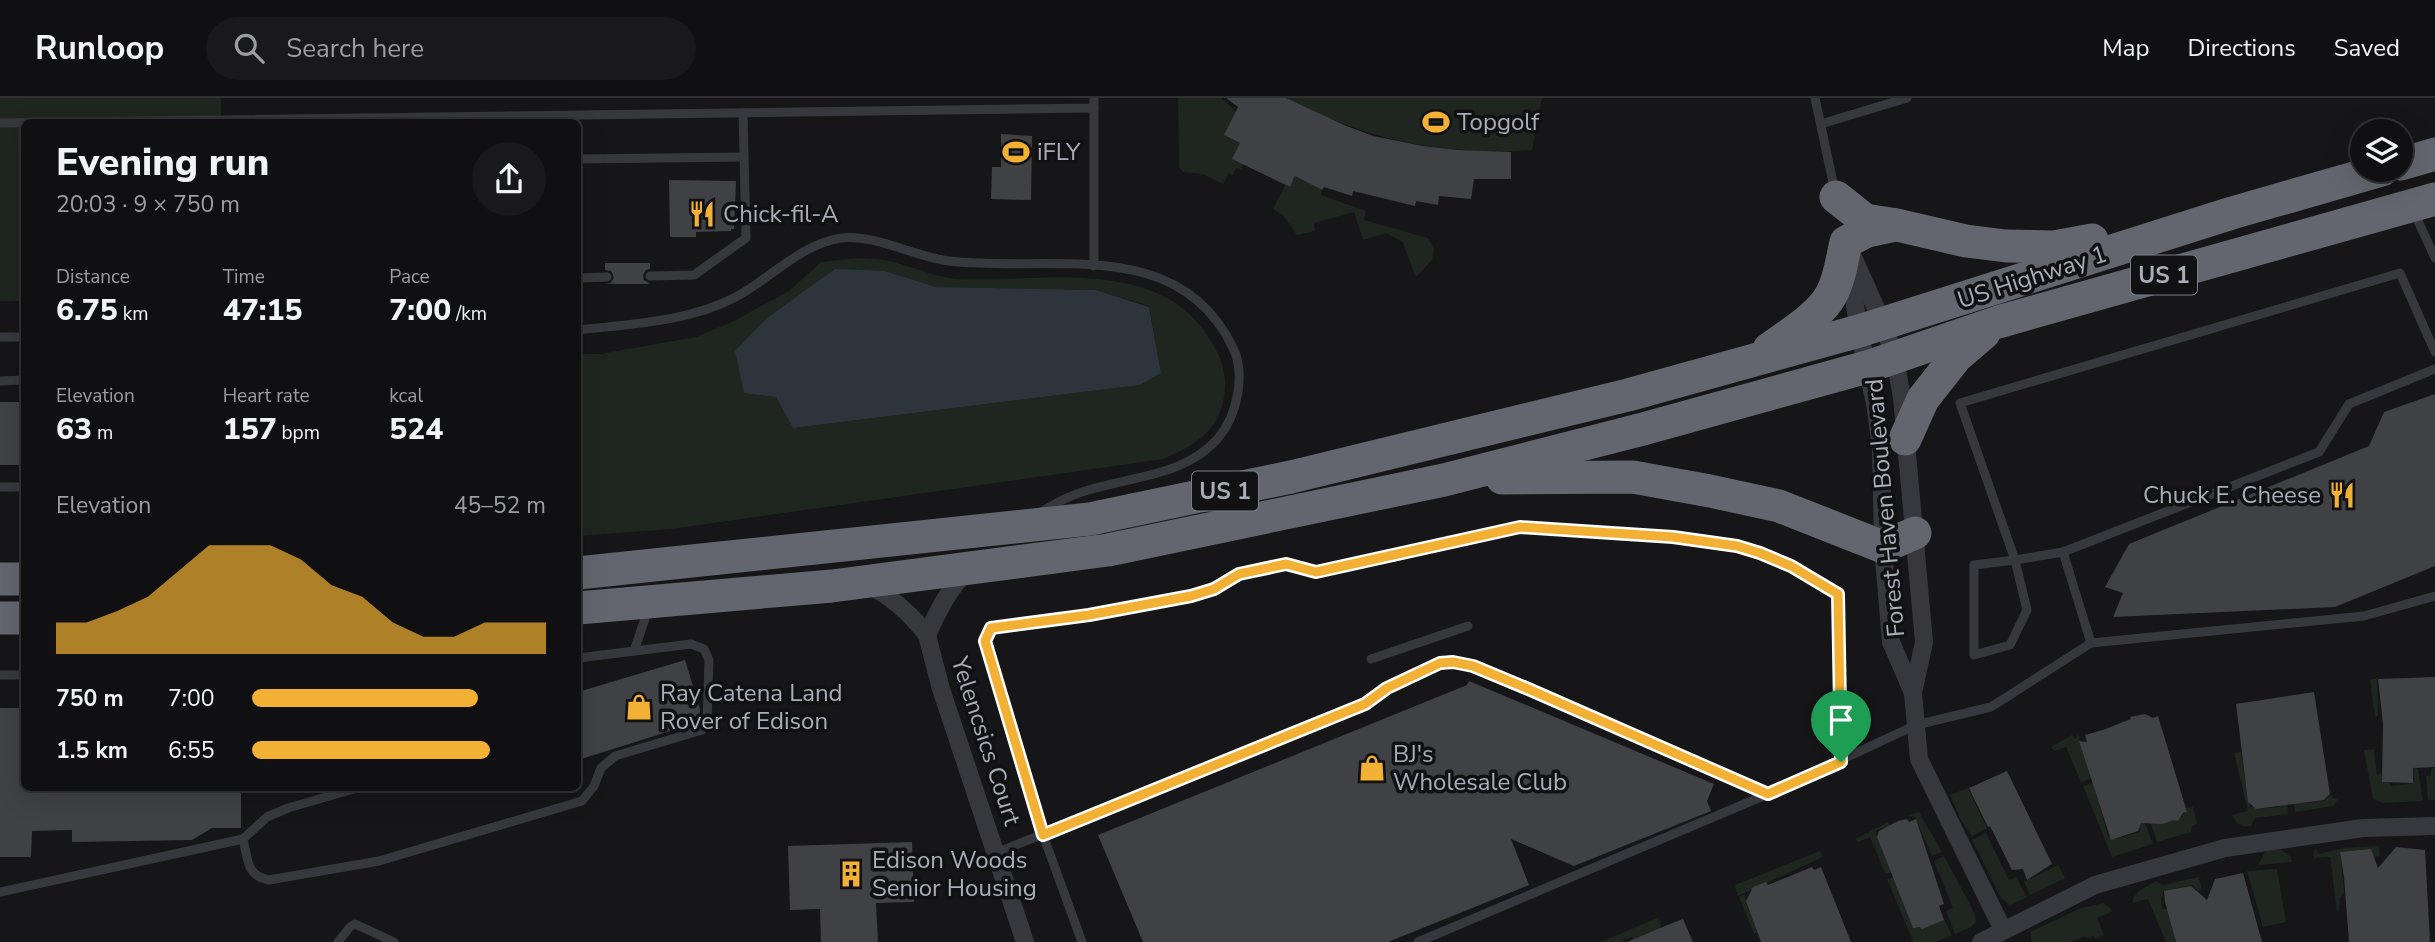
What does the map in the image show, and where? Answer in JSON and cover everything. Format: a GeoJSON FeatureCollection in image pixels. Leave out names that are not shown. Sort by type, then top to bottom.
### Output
{"type":"FeatureCollection","features":[{"type":"Feature","properties":{"kind":"highway"},"geometry":{"type":"LineString","coordinates":[[2413,160],[2435,154]]}},
{"type":"Feature","properties":{"kind":"highway","name":"US Highway 1"},"geometry":{"type":"LineString","coordinates":[[1871,327],[2232,213],[2350,179]]}},
{"type":"Feature","properties":{"kind":"highway","name":"US 1"},"geometry":{"type":"LineString","coordinates":[[581,608],[863,583],[1108,550],[1444,480],[1643,429],[1881,362],[1998,322],[2423,202]]}},
{"type":"Feature","properties":{"kind":"highway"},"geometry":{"type":"LineString","coordinates":[[1837,203],[1864,220],[1966,241],[2006,246],[2054,247],[2232,213]]}},
{"type":"Feature","properties":{"kind":"highway"},"geometry":{"type":"LineString","coordinates":[[1753,360],[1809,319],[1830,297],[1840,271],[1844,236],[1898,225]]}},
{"type":"Feature","properties":{"kind":"highway"},"geometry":{"type":"LineString","coordinates":[[1905,439],[1923,399],[1956,357],[1998,322]]}},
{"type":"Feature","properties":{"kind":"highway","name":"US 1"},"geometry":{"type":"LineString","coordinates":[[600,568],[1090,519],[1291,477],[1628,395],[1871,327]]}},
{"type":"Feature","properties":{"kind":"highway"},"geometry":{"type":"LineString","coordinates":[[1444,480],[1633,477],[1776,505],[1883,547],[1914,533]]}},
{"type":"Feature","properties":{"kind":"highway"},"geometry":{"type":"LineString","coordinates":[[0,579],[21,579]]}},
{"type":"Feature","properties":{"kind":"highway"},"geometry":{"type":"LineString","coordinates":[[0,618],[21,618]]}},
{"type":"Feature","properties":{"kind":"street","name":"Forest Haven Boulevard"},"geometry":{"type":"LineString","coordinates":[[1844,236],[1881,362],[1902,398],[1924,642],[1913,693],[1919,758],[2003,930]]}},
{"type":"Feature","properties":{"kind":"street","name":"Forest Haven Boulevard"},"geometry":{"type":"LineString","coordinates":[[1844,236],[1881,362],[1875,403],[1881,448],[1883,547],[1891,642],[1913,693]]}},
{"type":"Feature","properties":{"kind":"street","name":"Yelencsics Court"},"geometry":{"type":"LineString","coordinates":[[927,635],[939,608],[957,580],[969,569]]}},
{"type":"Feature","properties":{"kind":"street","name":"Yelencsics Court"},"geometry":{"type":"LineString","coordinates":[[863,583],[885,593],[914,619],[927,635],[941,689],[1024,942]]}},
{"type":"Feature","properties":{"kind":"street"},"geometry":{"type":"LineString","coordinates":[[1981,942],[2095,885],[2225,848],[2363,828],[2435,826]]}},
{"type":"Feature","properties":{"kind":"lane"},"geometry":{"type":"LineString","coordinates":[[1815,98],[1837,203]]}},
{"type":"Feature","properties":{"kind":"lane"},"geometry":{"type":"LineString","coordinates":[[1821,124],[1907,98]]}},
{"type":"Feature","properties":{"kind":"lane"},"geometry":{"type":"LineString","coordinates":[[562,119],[1094,103],[1094,266]]}},
{"type":"Feature","properties":{"kind":"lane"},"geometry":{"type":"LineString","coordinates":[[650,276],[694,275],[746,238],[743,113]]}},
{"type":"Feature","properties":{"kind":"lane"},"geometry":{"type":"LineString","coordinates":[[0,123],[21,123]]}},
{"type":"Feature","properties":{"kind":"lane"},"geometry":{"type":"LineString","coordinates":[[581,159],[744,157]]}},
{"type":"Feature","properties":{"kind":"lane"},"geometry":{"type":"LineString","coordinates":[[2423,202],[2435,258]]}},
{"type":"Feature","properties":{"kind":"lane"},"geometry":{"type":"LineString","coordinates":[[581,330],[694,315],[736,297],[804,251],[825,241],[844,238],[867,240],[947,261],[1052,263],[1136,270],[1166,279],[1208,309],[1236,354],[1239,373],[1239,389],[1219,438],[1202,452],[1173,469],[1074,495],[1010,527]]}},
{"type":"Feature","properties":{"kind":"lane"},"geometry":{"type":"LineString","coordinates":[[2435,352],[2400,273],[1960,403],[2015,560],[2027,610],[2010,645],[1974,655],[1974,565],[2015,560],[2063,552],[2319,452],[2349,404],[2435,369]]}},
{"type":"Feature","properties":{"kind":"lane"},"geometry":{"type":"LineString","coordinates":[[581,278],[607,277]]}},
{"type":"Feature","properties":{"kind":"lane"},"geometry":{"type":"LineString","coordinates":[[0,337],[21,337]]}},
{"type":"Feature","properties":{"kind":"lane"},"geometry":{"type":"LineString","coordinates":[[0,381],[21,380]]}},
{"type":"Feature","properties":{"kind":"lane"},"geometry":{"type":"LineString","coordinates":[[0,487],[21,487]]}},
{"type":"Feature","properties":{"kind":"lane"},"geometry":{"type":"LineString","coordinates":[[1082,942],[1043,835],[985,641],[991,628],[1089,615],[1191,596],[1214,589],[1239,574],[1286,564],[1316,572],[1520,527],[1673,537],[1737,546],[1791,566],[1838,594],[1841,762]]}},
{"type":"Feature","properties":{"kind":"lane"},"geometry":{"type":"LineString","coordinates":[[2063,552],[2091,643]]}},
{"type":"Feature","properties":{"kind":"lane"},"geometry":{"type":"LineString","coordinates":[[1418,942],[1768,794],[1916,725],[1991,707],[2091,643],[2364,616],[2435,596]]}},
{"type":"Feature","properties":{"kind":"lane"},"geometry":{"type":"LineString","coordinates":[[634,651],[652,602]]}},
{"type":"Feature","properties":{"kind":"lane"},"geometry":{"type":"LineString","coordinates":[[1371,659],[1468,626]]}},
{"type":"Feature","properties":{"kind":"lane"},"geometry":{"type":"LineString","coordinates":[[243,839],[250,871],[258,878],[269,880],[379,862],[582,801],[594,786],[601,768],[615,756],[702,730],[707,724],[709,660],[704,649],[691,644],[581,657]]}},
{"type":"Feature","properties":{"kind":"lane"},"geometry":{"type":"LineString","coordinates":[[996,853],[1365,704],[1387,688],[1440,663],[1453,662],[1473,666],[1526,688],[1768,794]]}},
{"type":"Feature","properties":{"kind":"lane"},"geometry":{"type":"LineString","coordinates":[[0,675],[21,675]]}},
{"type":"Feature","properties":{"kind":"lane"},"geometry":{"type":"LineString","coordinates":[[0,892],[243,839],[267,817],[347,791]]}},
{"type":"Feature","properties":{"kind":"lane"},"geometry":{"type":"LineString","coordinates":[[338,942],[355,924],[394,942]]}},
{"type":"Feature","properties":{"kind":"shaded area"},"geometry":{"type":"Polygon","coordinates":[[[0,98],[221,98],[221,119],[21,119],[21,301],[0,301],[0,98]]]}},
{"type":"Feature","properties":{"kind":"shaded area"},"geometry":{"type":"Polygon","coordinates":[[[1178,98],[1221,98],[1236,111],[1224,135],[1240,143],[1232,159],[1243,164],[1241,169],[1236,168],[1233,175],[1229,173],[1223,184],[1203,174],[1183,172],[1179,167],[1178,98]]]}},
{"type":"Feature","properties":{"kind":"shaded area","name":"Topgolf"},"geometry":{"type":"Polygon","coordinates":[[[1286,98],[1542,98],[1532,150],[1468,151],[1405,142],[1375,134],[1315,112],[1286,98]]]}},
{"type":"Feature","properties":{"kind":"shaded area"},"geometry":{"type":"Polygon","coordinates":[[[1295,176],[1322,190],[1321,195],[1366,211],[1364,220],[1428,238],[1434,249],[1432,260],[1415,276],[1403,242],[1386,233],[1363,240],[1354,212],[1314,223],[1315,231],[1297,235],[1283,215],[1273,209],[1285,185],[1290,187],[1295,176]]]}},
{"type":"Feature","properties":{"kind":"shaded area"},"geometry":{"type":"Polygon","coordinates":[[[858,258],[881,259],[957,279],[1095,279],[1128,284],[1160,294],[1187,312],[1209,338],[1223,368],[1223,402],[1219,414],[1206,433],[1187,448],[1163,459],[671,529],[581,536],[581,354],[600,354],[696,337],[732,322],[789,291],[821,262],[858,258]],[[885,271],[776,397],[793,428],[1140,385],[1161,373],[1149,306],[1096,290],[936,287],[885,271]]]}},
{"type":"Feature","properties":{"kind":"shaded area"},"geometry":{"type":"Polygon","coordinates":[[[835,269],[885,271],[936,287],[1096,290],[1149,307],[1161,373],[1140,385],[793,428],[776,397],[744,393],[735,351],[767,318],[835,269]]]}},
{"type":"Feature","properties":{"kind":"shaded area"},"geometry":{"type":"Polygon","coordinates":[[[2377,678],[2378,716],[2375,717],[2370,680],[2377,678]]]}},
{"type":"Feature","properties":{"kind":"shaded area"},"geometry":{"type":"Polygon","coordinates":[[[2078,734],[2091,779],[2081,782],[2066,747],[2054,751],[2051,747],[2072,735],[2075,739],[2078,734]]]}},
{"type":"Feature","properties":{"kind":"shaded area"},"geometry":{"type":"Polygon","coordinates":[[[2374,749],[2377,776],[2381,772],[2383,782],[2390,783],[2390,786],[2411,784],[2414,781],[2414,768],[2418,769],[2423,801],[2383,803],[2373,799],[2364,750],[2374,749]]]}},
{"type":"Feature","properties":{"kind":"shaded area"},"geometry":{"type":"Polygon","coordinates":[[[2241,752],[2250,807],[2278,807],[2281,800],[2287,797],[2288,814],[2255,818],[2251,826],[2238,824],[2232,815],[2248,811],[2234,753],[2241,752]]]}},
{"type":"Feature","properties":{"kind":"shaded area"},"geometry":{"type":"Polygon","coordinates":[[[2435,768],[2435,800],[2428,800],[2426,776],[2431,776],[2431,769],[2435,768]]]}},
{"type":"Feature","properties":{"kind":"shaded area"},"geometry":{"type":"Polygon","coordinates":[[[2093,783],[2108,836],[2116,839],[2140,832],[2139,823],[2144,821],[2153,844],[2112,857],[2083,786],[2093,783]]]}},
{"type":"Feature","properties":{"kind":"shaded area"},"geometry":{"type":"Polygon","coordinates":[[[1968,788],[1987,828],[1972,836],[1961,821],[1950,795],[1968,788]]]}},
{"type":"Feature","properties":{"kind":"shaded area"},"geometry":{"type":"Polygon","coordinates":[[[2300,789],[2301,803],[2324,801],[2331,795],[2338,799],[2333,806],[2295,812],[2293,797],[2300,789]]]}},
{"type":"Feature","properties":{"kind":"shaded area"},"geometry":{"type":"Polygon","coordinates":[[[2193,807],[2197,824],[2192,826],[2191,832],[2157,842],[2150,821],[2179,819],[2187,812],[2186,808],[2193,807]]]}},
{"type":"Feature","properties":{"kind":"shaded area"},"geometry":{"type":"Polygon","coordinates":[[[1919,812],[1942,852],[1932,856],[1916,819],[1908,815],[1919,812]]]}},
{"type":"Feature","properties":{"kind":"shaded area"},"geometry":{"type":"Polygon","coordinates":[[[1888,822],[1890,826],[1875,831],[1891,872],[1888,874],[1885,873],[1870,837],[1858,842],[1855,839],[1888,822]]]}},
{"type":"Feature","properties":{"kind":"shaded area"},"geometry":{"type":"Polygon","coordinates":[[[1986,833],[2009,880],[2016,877],[2027,897],[2010,905],[2001,898],[1972,840],[1986,833]]]}},
{"type":"Feature","properties":{"kind":"shaded area"},"geometry":{"type":"Polygon","coordinates":[[[2379,846],[2380,856],[2374,857],[2371,850],[2349,851],[2341,859],[2344,892],[2340,898],[2339,912],[2337,911],[2330,857],[2313,858],[2315,848],[2319,854],[2343,848],[2379,846]]]}},
{"type":"Feature","properties":{"kind":"shaded area"},"geometry":{"type":"Polygon","coordinates":[[[2280,849],[2291,857],[2292,862],[2258,865],[2266,850],[2280,849]]]}},
{"type":"Feature","properties":{"kind":"shaded area"},"geometry":{"type":"Polygon","coordinates":[[[1820,851],[1823,857],[1738,896],[1735,885],[1820,851]]]}},
{"type":"Feature","properties":{"kind":"shaded area"},"geometry":{"type":"Polygon","coordinates":[[[1944,856],[1975,914],[1976,922],[1971,927],[1955,934],[1946,911],[1953,908],[1934,861],[1944,856]]]}},
{"type":"Feature","properties":{"kind":"shaded area"},"geometry":{"type":"Polygon","coordinates":[[[2058,865],[2065,878],[2030,895],[2024,882],[2058,865]]]}},
{"type":"Feature","properties":{"kind":"shaded area"},"geometry":{"type":"Polygon","coordinates":[[[2277,869],[2286,922],[2263,927],[2247,871],[2277,869]]]}},
{"type":"Feature","properties":{"kind":"shaded area"},"geometry":{"type":"Polygon","coordinates":[[[1894,877],[1914,928],[1942,915],[1952,935],[1936,942],[1911,942],[1913,941],[1887,879],[1894,877]]]}},
{"type":"Feature","properties":{"kind":"shaded area"},"geometry":{"type":"Polygon","coordinates":[[[2199,877],[2202,890],[2198,891],[2192,885],[2163,892],[2162,909],[2168,909],[2176,942],[2166,942],[2148,899],[2133,903],[2133,898],[2156,881],[2163,885],[2199,877]]]}},
{"type":"Feature","properties":{"kind":"shaded area"},"geometry":{"type":"Polygon","coordinates":[[[1745,894],[1758,932],[1754,934],[1739,897],[1745,894]]]}},
{"type":"Feature","properties":{"kind":"shaded area"},"geometry":{"type":"Polygon","coordinates":[[[2104,903],[2113,911],[2097,918],[2104,935],[2095,939],[2094,936],[2086,936],[2070,942],[2032,942],[2030,932],[2081,908],[2104,903]]]}},
{"type":"Feature","properties":{"kind":"shaded area"},"geometry":{"type":"Polygon","coordinates":[[[1657,918],[1661,922],[1660,928],[1623,942],[1601,942],[1657,918]]]}},
{"type":"Feature","properties":{"kind":"building"},"geometry":{"type":"Polygon","coordinates":[[[1226,98],[1286,98],[1373,136],[1457,150],[1511,152],[1511,179],[1474,179],[1471,199],[1439,196],[1438,205],[1416,201],[1415,206],[1353,191],[1352,196],[1324,187],[1322,190],[1295,176],[1290,187],[1232,159],[1240,143],[1224,135],[1238,107],[1226,98]]]}},
{"type":"Feature","properties":{"kind":"building","name":"iFLY"},"geometry":{"type":"Polygon","coordinates":[[[1001,134],[1032,136],[1031,200],[991,199],[992,167],[1001,167],[1001,134]]]}},
{"type":"Feature","properties":{"kind":"building","name":"Chick-fil-A"},"geometry":{"type":"Polygon","coordinates":[[[669,180],[736,181],[734,229],[696,232],[696,237],[670,237],[669,180]]]}},
{"type":"Feature","properties":{"kind":"building"},"geometry":{"type":"Polygon","coordinates":[[[605,263],[650,263],[650,269],[643,275],[644,280],[650,284],[605,284],[611,283],[614,277],[611,271],[605,270],[605,263]]]}},
{"type":"Feature","properties":{"kind":"building","name":"Chuck E. Cheese"},"geometry":{"type":"Polygon","coordinates":[[[2435,394],[2435,566],[2335,607],[2113,617],[2123,593],[2105,587],[2129,544],[2369,446],[2384,412],[2435,394]]]}},
{"type":"Feature","properties":{"kind":"building"},"geometry":{"type":"Polygon","coordinates":[[[0,402],[21,402],[21,465],[0,465],[0,402]]]}},
{"type":"Feature","properties":{"kind":"building","name":"Ray Catena Land Rover of Edison"},"geometry":{"type":"Polygon","coordinates":[[[685,660],[700,709],[699,722],[581,759],[581,691],[685,660]]]}},
{"type":"Feature","properties":{"kind":"building"},"geometry":{"type":"Polygon","coordinates":[[[2435,677],[2435,767],[2413,768],[2413,783],[2382,782],[2383,724],[2378,679],[2435,677]]]}},
{"type":"Feature","properties":{"kind":"building","name":"BJ's Wholesale Club"},"geometry":{"type":"Polygon","coordinates":[[[1469,681],[1714,784],[1707,801],[1711,811],[1574,866],[1511,839],[1529,885],[1388,942],[1143,942],[1098,835],[1467,685],[1469,681]]]}},
{"type":"Feature","properties":{"kind":"building"},"geometry":{"type":"Polygon","coordinates":[[[2314,692],[2330,794],[2324,800],[2256,809],[2248,802],[2236,704],[2314,692]]]}},
{"type":"Feature","properties":{"kind":"building"},"geometry":{"type":"Polygon","coordinates":[[[0,708],[21,708],[21,791],[241,791],[241,828],[212,828],[192,840],[72,842],[72,830],[32,831],[31,857],[0,857],[0,708]]]}},
{"type":"Feature","properties":{"kind":"building"},"geometry":{"type":"Polygon","coordinates":[[[2145,714],[2153,718],[2158,716],[2187,812],[2183,813],[2178,821],[2162,824],[2141,823],[2138,831],[2111,840],[2079,741],[2087,742],[2085,735],[2131,719],[2130,717],[2145,714]]]}},
{"type":"Feature","properties":{"kind":"building"},"geometry":{"type":"Polygon","coordinates":[[[2007,771],[2052,864],[2027,880],[2023,869],[2012,870],[1969,788],[2007,771]]]}},
{"type":"Feature","properties":{"kind":"building"},"geometry":{"type":"Polygon","coordinates":[[[1907,819],[1909,822],[1916,819],[1944,904],[1939,906],[1944,920],[1922,929],[1913,928],[1877,837],[1879,831],[1907,819]]]}},
{"type":"Feature","properties":{"kind":"building","name":"Edison Woods Senior Housing"},"geometry":{"type":"Polygon","coordinates":[[[912,842],[914,902],[876,903],[878,942],[821,942],[820,909],[790,910],[788,846],[912,842]]]}},
{"type":"Feature","properties":{"kind":"building"},"geometry":{"type":"Polygon","coordinates":[[[2396,847],[2425,850],[2430,942],[2349,942],[2340,852],[2371,849],[2378,868],[2396,847]]]}},
{"type":"Feature","properties":{"kind":"building"},"geometry":{"type":"Polygon","coordinates":[[[1812,867],[1814,870],[1821,867],[1851,942],[1761,942],[1746,901],[1753,887],[1766,882],[1768,885],[1812,867]]]}},
{"type":"Feature","properties":{"kind":"building"},"geometry":{"type":"Polygon","coordinates":[[[2243,873],[2262,942],[2176,942],[2164,891],[2191,886],[2207,900],[2215,879],[2243,873]]]}},
{"type":"Feature","properties":{"kind":"building"},"geometry":{"type":"Polygon","coordinates":[[[1683,919],[1693,942],[1627,942],[1660,928],[1683,919]]]}},
{"type":"Feature","properties":{"kind":"place","name":"Topgolf"},"geometry":{"type":"Point","coordinates":[1436,122]}},
{"type":"Feature","properties":{"kind":"place","name":"iFLY"},"geometry":{"type":"Point","coordinates":[1016,152]}},
{"type":"Feature","properties":{"kind":"place","name":"Chick-fil-A"},"geometry":{"type":"Point","coordinates":[702,214]}},
{"type":"Feature","properties":{"kind":"place","name":"Chuck E. Cheese"},"geometry":{"type":"Point","coordinates":[2342,495]}},
{"type":"Feature","properties":{"kind":"place","name":"Ray Catena Land Rover of Edison"},"geometry":{"type":"Point","coordinates":[639,707]}},
{"type":"Feature","properties":{"kind":"place","name":"BJ's Wholesale Club"},"geometry":{"type":"Point","coordinates":[1372,768]}},
{"type":"Feature","properties":{"kind":"place","name":"Edison Woods Senior Housing"},"geometry":{"type":"Point","coordinates":[851,874]}},
{"type":"Feature","properties":{"kind":"route"},"geometry":{"type":"LineString","coordinates":[[1520,527],[1673,537],[1737,546],[1791,566],[1838,594],[1841,762],[1768,794],[1473,666],[1453,662],[1440,663],[1387,688],[1365,704],[1043,835],[985,641],[986,634],[991,628],[998,626],[1089,615],[1191,596],[1214,589],[1239,574],[1286,564],[1316,572],[1520,527]]}}]}
